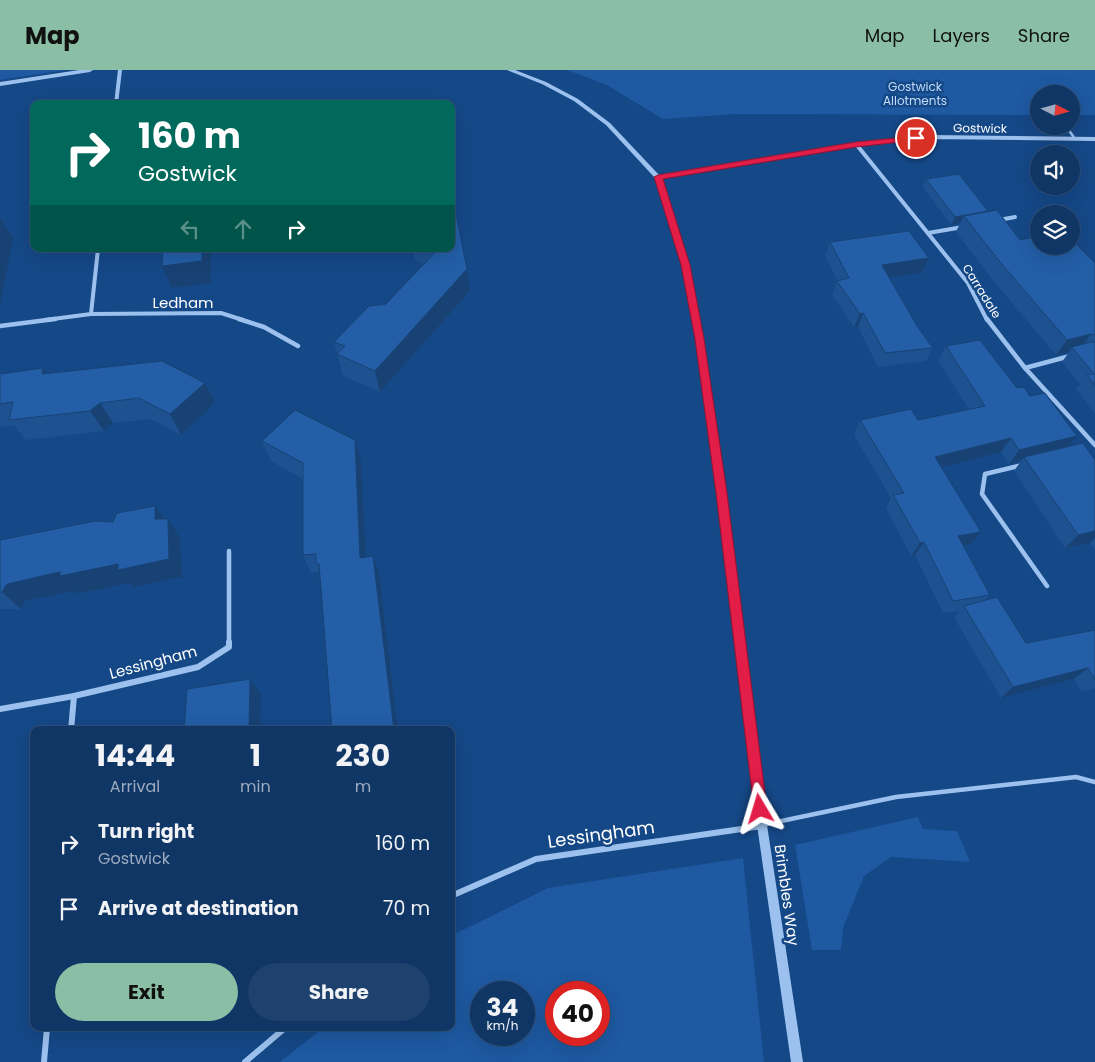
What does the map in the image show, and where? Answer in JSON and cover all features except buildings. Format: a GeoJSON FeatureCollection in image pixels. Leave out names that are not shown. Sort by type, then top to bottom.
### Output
{"type":"FeatureCollection","features":[{"type":"Feature","properties":{"kind":"street"},"geometry":{"type":"LineString","coordinates":[[0,84],[90,70]]}},
{"type":"Feature","properties":{"kind":"street"},"geometry":{"type":"LineString","coordinates":[[116,100],[120,70]]}},
{"type":"Feature","properties":{"kind":"street","name":"Brimbles Way"},"geometry":{"type":"LineString","coordinates":[[510,70],[544,83],[576,100],[608,124],[658,177],[686,265],[700,339],[762,826],[797,1062]]}},
{"type":"Feature","properties":{"kind":"street","name":"Gostwick"},"geometry":{"type":"LineString","coordinates":[[658,177],[856,144],[930,137],[1095,139]]}},
{"type":"Feature","properties":{"kind":"street","name":"Carradale"},"geometry":{"type":"LineString","coordinates":[[856,144],[968,283],[990,325],[1025,368],[1095,446]]}},
{"type":"Feature","properties":{"kind":"street"},"geometry":{"type":"LineString","coordinates":[[996,220],[1015,217]]}},
{"type":"Feature","properties":{"kind":"street"},"geometry":{"type":"LineString","coordinates":[[928,233],[967,226]]}},
{"type":"Feature","properties":{"kind":"street"},"geometry":{"type":"LineString","coordinates":[[91,314],[98,252]]}},
{"type":"Feature","properties":{"kind":"street","name":"Ledham"},"geometry":{"type":"LineString","coordinates":[[0,326],[91,314],[221,313],[264,327],[298,346]]}},
{"type":"Feature","properties":{"kind":"street"},"geometry":{"type":"LineString","coordinates":[[1025,368],[1080,353]]}},
{"type":"Feature","properties":{"kind":"street"},"geometry":{"type":"LineString","coordinates":[[1086,450],[1095,446]]}},
{"type":"Feature","properties":{"kind":"street"},"geometry":{"type":"LineString","coordinates":[[1031,463],[984,474],[982,494],[1047,586]]}},
{"type":"Feature","properties":{"kind":"street","name":"Lessingham"},"geometry":{"type":"LineString","coordinates":[[0,709],[74,696],[198,667],[230,646],[230,551]]}},
{"type":"Feature","properties":{"kind":"street"},"geometry":{"type":"LineString","coordinates":[[71,726],[74,696]]}},
{"type":"Feature","properties":{"kind":"street","name":"Lessingham"},"geometry":{"type":"LineString","coordinates":[[455,894],[536,859],[762,826]]}},
{"type":"Feature","properties":{"kind":"street"},"geometry":{"type":"LineString","coordinates":[[44,1062],[47,1031]]}},
{"type":"Feature","properties":{"kind":"street"},"geometry":{"type":"LineString","coordinates":[[245,1062],[281,1031]]}},
{"type":"Feature","properties":{"kind":"lane"},"geometry":{"type":"LineString","coordinates":[[1072,135],[1075,140]]}},
{"type":"Feature","properties":{"kind":"lane"},"geometry":{"type":"LineString","coordinates":[[762,826],[896,797],[1076,777],[1095,782]]}},
{"type":"Feature","properties":{"kind":"green space"},"geometry":{"type":"Polygon","coordinates":[[[0,70],[66,70],[0,80],[0,70]]]}},
{"type":"Feature","properties":{"kind":"green space","name":"Gostwick Allotments"},"geometry":{"type":"Polygon","coordinates":[[[567,70],[1095,70],[1095,115],[1080,115],[1080,85],[1030,85],[1030,115],[736,114],[663,119],[607,85],[567,70]]]}},
{"type":"Feature","properties":{"kind":"green space"},"geometry":{"type":"Polygon","coordinates":[[[918,817],[923,829],[957,831],[970,862],[891,857],[864,876],[843,928],[841,950],[812,950],[795,845],[918,817]]]}},
{"type":"Feature","properties":{"kind":"green space"},"geometry":{"type":"Polygon","coordinates":[[[743,858],[764,1062],[280,1062],[319,1031],[455,1031],[455,934],[548,888],[743,858]]]}},
{"type":"Feature","properties":{"kind":"route"},"geometry":{"type":"LineString","coordinates":[[760,809],[700,339],[686,265],[669,206],[658,177],[856,144],[916,138]]}}]}
